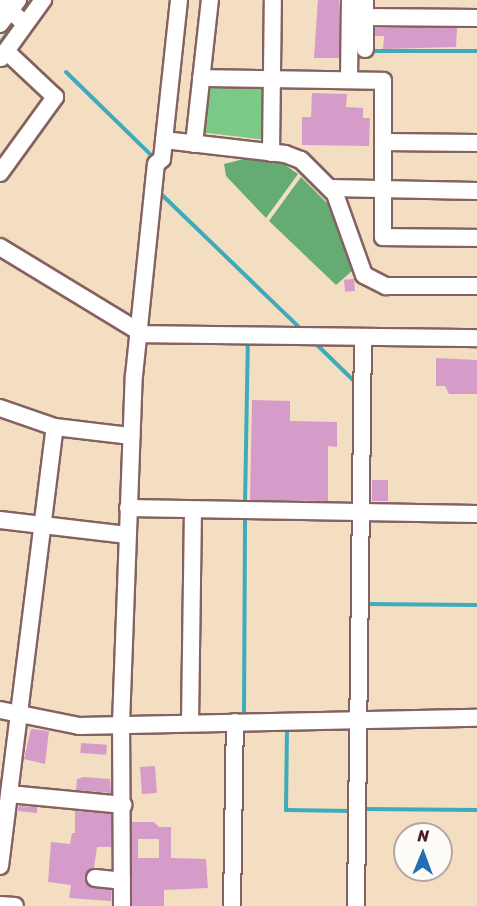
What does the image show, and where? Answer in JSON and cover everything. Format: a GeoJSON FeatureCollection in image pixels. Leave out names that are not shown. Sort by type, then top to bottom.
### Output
{"type":"FeatureCollection","features":[{"type":"Feature","properties":{"kind":"street"},"geometry":{"type":"LineString","coordinates":[[0,173],[55,98],[3,55],[13,14],[43,0]]}},
{"type":"Feature","properties":{"kind":"street"},"geometry":{"type":"LineString","coordinates":[[122,906],[121,724],[131,436],[138,332],[156,164],[162,159],[179,0]]}},
{"type":"Feature","properties":{"kind":"street"},"geometry":{"type":"LineString","coordinates":[[194,144],[210,0]]}},
{"type":"Feature","properties":{"kind":"street"},"geometry":{"type":"LineString","coordinates":[[271,153],[273,0]]}},
{"type":"Feature","properties":{"kind":"street"},"geometry":{"type":"LineString","coordinates":[[349,80],[350,0]]}},
{"type":"Feature","properties":{"kind":"street"},"geometry":{"type":"LineString","coordinates":[[365,49],[365,8],[477,18]]}},
{"type":"Feature","properties":{"kind":"street"},"geometry":{"type":"LineString","coordinates":[[201,78],[383,81],[382,237],[477,238]]}},
{"type":"Feature","properties":{"kind":"street"},"geometry":{"type":"LineString","coordinates":[[164,140],[271,153],[301,160],[330,188],[363,275],[386,286],[477,286]]}},
{"type":"Feature","properties":{"kind":"street"},"geometry":{"type":"LineString","coordinates":[[383,142],[477,143]]}},
{"type":"Feature","properties":{"kind":"street"},"geometry":{"type":"LineString","coordinates":[[330,188],[477,191]]}},
{"type":"Feature","properties":{"kind":"street"},"geometry":{"type":"LineString","coordinates":[[0,247],[138,332],[477,338]]}},
{"type":"Feature","properties":{"kind":"street"},"geometry":{"type":"LineString","coordinates":[[356,906],[363,337]]}},
{"type":"Feature","properties":{"kind":"street"},"geometry":{"type":"LineString","coordinates":[[0,408],[55,427],[131,436]]}},
{"type":"Feature","properties":{"kind":"street"},"geometry":{"type":"LineString","coordinates":[[0,866],[55,427]]}},
{"type":"Feature","properties":{"kind":"street"},"geometry":{"type":"LineString","coordinates":[[128,508],[477,514]]}},
{"type":"Feature","properties":{"kind":"street"},"geometry":{"type":"LineString","coordinates":[[190,723],[193,510]]}},
{"type":"Feature","properties":{"kind":"street"},"geometry":{"type":"LineString","coordinates":[[0,520],[127,535]]}},
{"type":"Feature","properties":{"kind":"street"},"geometry":{"type":"LineString","coordinates":[[0,710],[80,726],[477,718]]}},
{"type":"Feature","properties":{"kind":"street"},"geometry":{"type":"LineString","coordinates":[[232,906],[235,722]]}},
{"type":"Feature","properties":{"kind":"street"},"geometry":{"type":"LineString","coordinates":[[9,794],[123,805]]}},
{"type":"Feature","properties":{"kind":"street"},"geometry":{"type":"LineString","coordinates":[[95,878],[122,881]]}},
{"type":"Feature","properties":{"kind":"street"},"geometry":{"type":"LineString","coordinates":[[0,905],[15,906]]}},
{"type":"Feature","properties":{"kind":"green space"},"geometry":{"type":"Polygon","coordinates":[[[265,82],[267,140],[199,132],[204,85],[265,82]]]}},
{"type":"Feature","properties":{"kind":"green space"},"geometry":{"type":"Polygon","coordinates":[[[248,158],[278,160],[298,174],[266,218],[226,176],[224,164],[248,158]]]}},
{"type":"Feature","properties":{"kind":"green space"},"geometry":{"type":"Polygon","coordinates":[[[301,177],[335,211],[353,270],[336,285],[269,221],[301,177]]]}},
{"type":"Feature","properties":{"kind":"building"},"geometry":{"type":"Polygon","coordinates":[[[318,0],[339,0],[339,58],[314,58],[318,0]]]}},
{"type":"Feature","properties":{"kind":"building"},"geometry":{"type":"Polygon","coordinates":[[[375,28],[457,28],[456,47],[383,49],[384,36],[375,36],[375,28]]]}},
{"type":"Feature","properties":{"kind":"building"},"geometry":{"type":"Polygon","coordinates":[[[312,93],[347,94],[346,107],[363,108],[363,118],[370,118],[369,146],[302,145],[302,117],[311,117],[312,93]]]}},
{"type":"Feature","properties":{"kind":"building"},"geometry":{"type":"Polygon","coordinates":[[[354,279],[355,291],[345,292],[344,280],[354,279]]]}},
{"type":"Feature","properties":{"kind":"building"},"geometry":{"type":"Polygon","coordinates":[[[436,358],[477,360],[477,394],[449,394],[445,386],[436,386],[436,358]]]}},
{"type":"Feature","properties":{"kind":"building"},"geometry":{"type":"Polygon","coordinates":[[[252,400],[290,401],[290,421],[337,422],[337,447],[328,446],[328,501],[250,500],[252,400]]]}},
{"type":"Feature","properties":{"kind":"building"},"geometry":{"type":"Polygon","coordinates":[[[372,480],[388,480],[388,501],[372,501],[372,480]]]}},
{"type":"Feature","properties":{"kind":"building"},"geometry":{"type":"Polygon","coordinates":[[[31,729],[49,731],[45,764],[24,759],[31,729]]]}},
{"type":"Feature","properties":{"kind":"building"},"geometry":{"type":"Polygon","coordinates":[[[81,743],[107,745],[106,755],[80,753],[81,743]]]}},
{"type":"Feature","properties":{"kind":"building"},"geometry":{"type":"Polygon","coordinates":[[[155,766],[157,793],[142,794],[140,767],[155,766]]]}},
{"type":"Feature","properties":{"kind":"building"},"geometry":{"type":"Polygon","coordinates":[[[84,777],[110,779],[111,793],[76,790],[77,779],[84,777]]]}},
{"type":"Feature","properties":{"kind":"building"},"geometry":{"type":"Polygon","coordinates":[[[19,806],[37,807],[37,813],[18,811],[19,806]]]}},
{"type":"Feature","properties":{"kind":"building"},"geometry":{"type":"Polygon","coordinates":[[[75,811],[111,814],[111,847],[97,847],[94,868],[85,877],[89,887],[111,890],[111,901],[69,898],[71,885],[48,882],[51,842],[70,844],[72,833],[75,833],[75,811]]]}},
{"type":"Feature","properties":{"kind":"building"},"geometry":{"type":"Polygon","coordinates":[[[132,822],[154,822],[159,827],[171,827],[171,858],[206,859],[208,888],[164,890],[164,906],[132,906],[132,822]],[[138,839],[138,858],[159,858],[159,839],[138,839]]]}},
{"type":"Feature","properties":{"kind":"waterway"},"geometry":{"type":"LineString","coordinates":[[20,16],[31,1]]}},
{"type":"Feature","properties":{"kind":"waterway"},"geometry":{"type":"LineString","coordinates":[[0,43],[16,22]]}},
{"type":"Feature","properties":{"kind":"waterway"},"geometry":{"type":"LineString","coordinates":[[371,51],[477,51]]}},
{"type":"Feature","properties":{"kind":"waterway"},"geometry":{"type":"LineString","coordinates":[[66,72],[151,155]]}},
{"type":"Feature","properties":{"kind":"waterway"},"geometry":{"type":"LineString","coordinates":[[158,191],[302,330]]}},
{"type":"Feature","properties":{"kind":"waterway"},"geometry":{"type":"LineString","coordinates":[[245,505],[248,341]]}},
{"type":"Feature","properties":{"kind":"waterway"},"geometry":{"type":"LineString","coordinates":[[313,341],[357,384]]}},
{"type":"Feature","properties":{"kind":"waterway"},"geometry":{"type":"LineString","coordinates":[[244,716],[245,517]]}},
{"type":"Feature","properties":{"kind":"waterway"},"geometry":{"type":"LineString","coordinates":[[365,604],[477,605]]}},
{"type":"Feature","properties":{"kind":"waterway"},"geometry":{"type":"LineString","coordinates":[[287,727],[286,810],[352,811]]}},
{"type":"Feature","properties":{"kind":"waterway"},"geometry":{"type":"LineString","coordinates":[[363,809],[477,810]]}}]}
